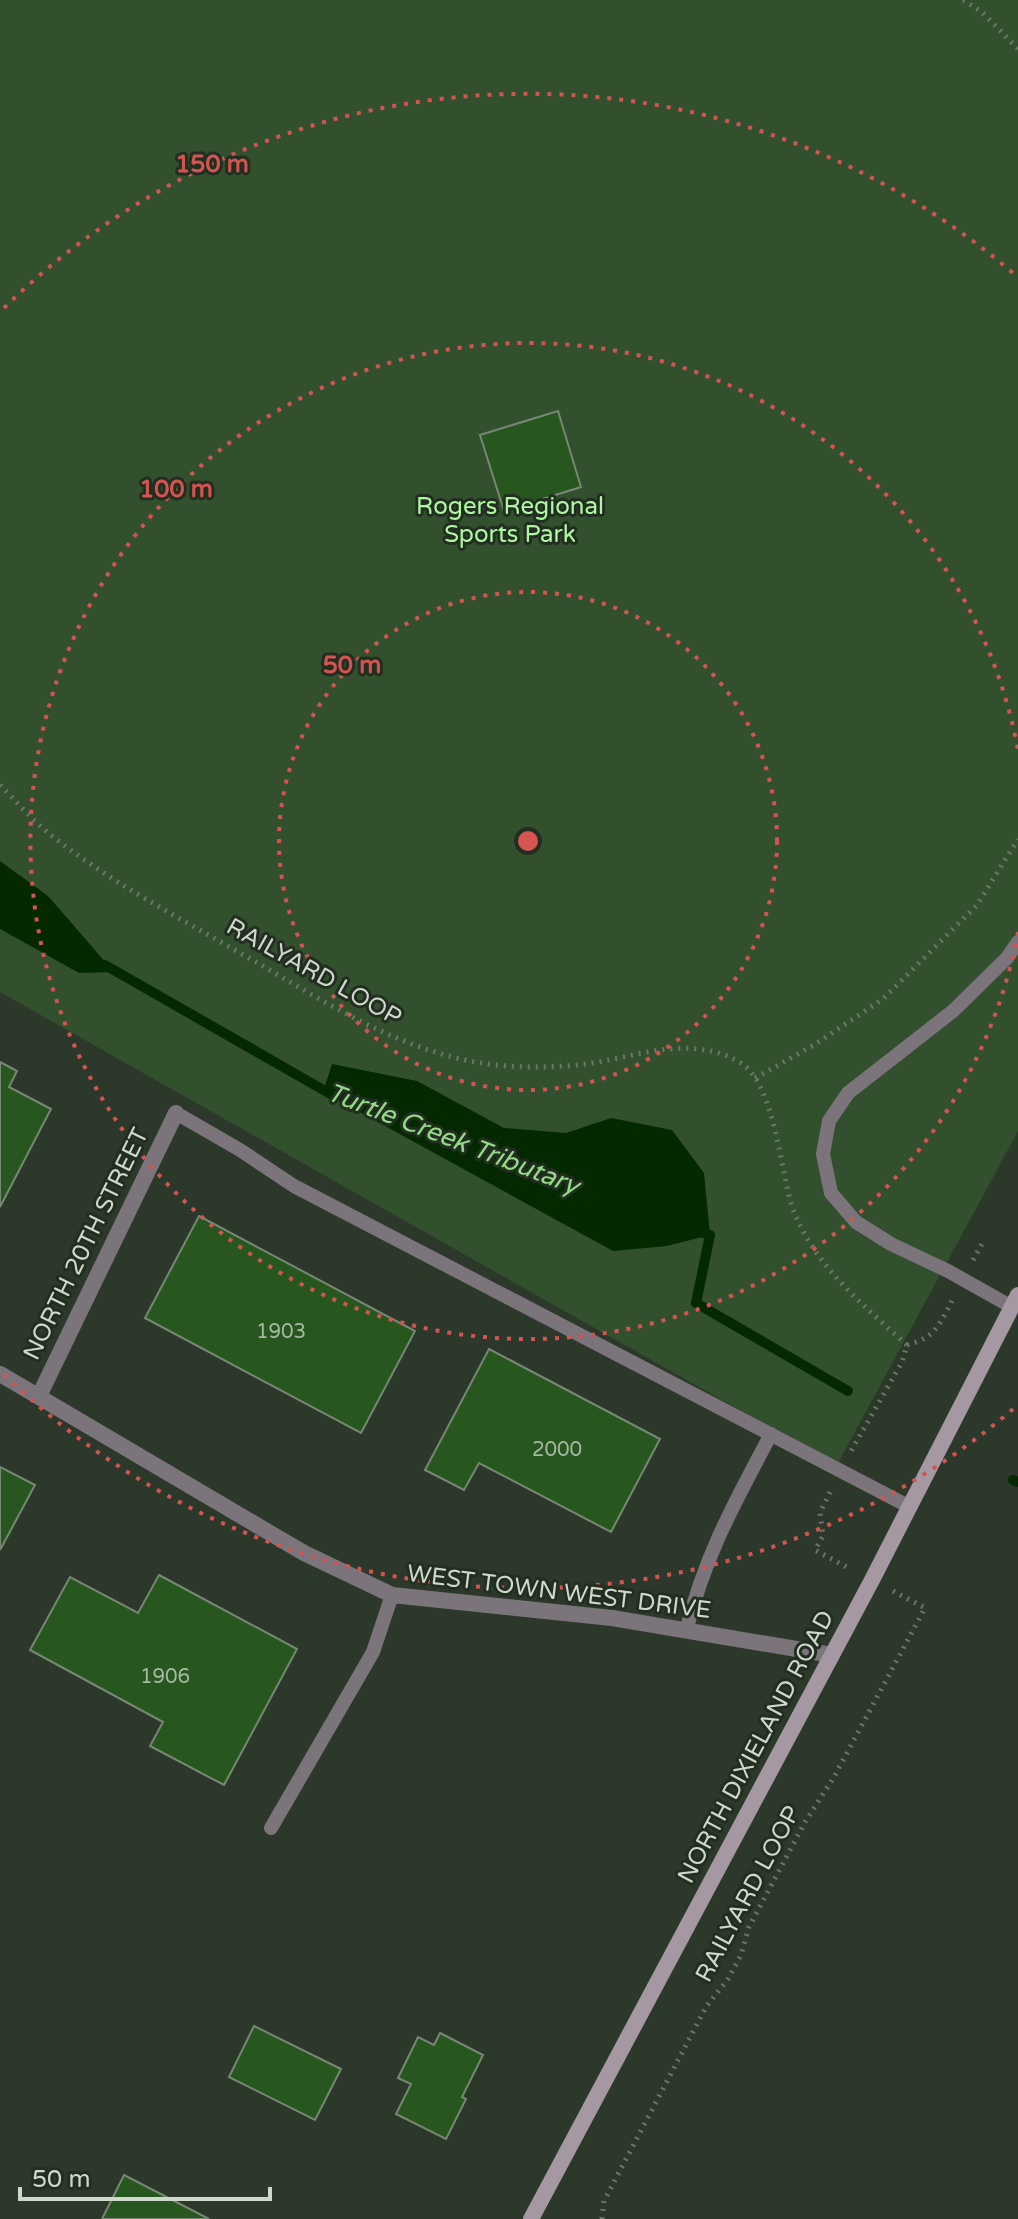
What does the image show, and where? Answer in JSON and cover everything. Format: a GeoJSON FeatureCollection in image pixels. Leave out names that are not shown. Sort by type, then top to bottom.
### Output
{"type":"FeatureCollection","features":[{"type":"Feature","properties":{"kind":"main road","name":"NORTH DIXIELAND ROAD"},"geometry":{"type":"LineString","coordinates":[[531,2219],[832,1655],[1015,1301]]}},
{"type":"Feature","properties":{"kind":"street","name":"NORTH 20TH STREET"},"geometry":{"type":"LineString","coordinates":[[39,1396],[176,1113]]}},
{"type":"Feature","properties":{"kind":"street","name":"WEST TOWN WEST DRIVE"},"geometry":{"type":"LineString","coordinates":[[0,1374],[304,1553],[392,1595],[612,1618],[832,1655]]}},
{"type":"Feature","properties":{"kind":"lane"},"geometry":{"type":"LineString","coordinates":[[1015,1301],[891,1244],[856,1222],[831,1193],[823,1154],[829,1121],[848,1093],[953,1011],[1007,958],[1018,942]]}},
{"type":"Feature","properties":{"kind":"lane"},"geometry":{"type":"LineString","coordinates":[[176,1113],[294,1186],[496,1294],[910,1507]]}},
{"type":"Feature","properties":{"kind":"lane"},"geometry":{"type":"LineString","coordinates":[[686,1631],[697,1585],[719,1530],[771,1434]]}},
{"type":"Feature","properties":{"kind":"lane"},"geometry":{"type":"LineString","coordinates":[[271,1828],[373,1652],[392,1595]]}},
{"type":"Feature","properties":{"kind":"path"},"geometry":{"type":"LineString","coordinates":[[963,0],[982,12],[1018,49]]}},
{"type":"Feature","properties":{"kind":"path","name":"RAILYARD LOOP"},"geometry":{"type":"LineString","coordinates":[[0,785],[51,835],[149,902],[332,1007],[409,1043],[458,1058],[504,1066],[551,1068],[603,1061],[654,1049],[690,1047],[718,1052],[743,1063],[755,1078]]}},
{"type":"Feature","properties":{"kind":"path"},"geometry":{"type":"LineString","coordinates":[[907,1345],[856,1298],[816,1252],[794,1212],[767,1102],[755,1078],[814,1045],[883,999],[977,905],[1018,839]]}},
{"type":"Feature","properties":{"kind":"path"},"geometry":{"type":"LineString","coordinates":[[907,1345],[926,1340],[939,1324]]}},
{"type":"Feature","properties":{"kind":"path"},"geometry":{"type":"LineString","coordinates":[[832,1558],[815,1550],[823,1536],[820,1513],[902,1362],[907,1345]]}},
{"type":"Feature","properties":{"kind":"path","name":"RAILYARD LOOP"},"geometry":{"type":"LineString","coordinates":[[602,2219],[604,2201],[706,2007],[728,1979],[741,1955],[749,1927],[925,1608],[907,1599]]}},
{"type":"Feature","properties":{"kind":"green space","name":"Rogers Regional Sports Park"},"geometry":{"type":"Polygon","coordinates":[[[0,0],[1018,0],[1018,1131],[837,1465],[0,992],[0,0]]]}},
{"type":"Feature","properties":{"kind":"water"},"geometry":{"type":"Polygon","coordinates":[[[0,861],[48,896],[114,972],[79,973],[0,929],[0,861]]]}},
{"type":"Feature","properties":{"kind":"water"},"geometry":{"type":"Polygon","coordinates":[[[332,1064],[417,1081],[504,1128],[566,1133],[611,1118],[672,1130],[704,1173],[710,1235],[667,1246],[613,1251],[323,1092],[332,1064]]]}},
{"type":"Feature","properties":{"kind":"building"},"geometry":{"type":"Polygon","coordinates":[[[558,411],[581,487],[504,511],[480,435],[558,411]]]}},
{"type":"Feature","properties":{"kind":"building"},"geometry":{"type":"Polygon","coordinates":[[[0,1062],[17,1071],[9,1087],[51,1109],[0,1207],[0,1062]]]}},
{"type":"Feature","properties":{"kind":"building"},"geometry":{"type":"Polygon","coordinates":[[[199,1216],[415,1331],[361,1433],[145,1318],[199,1216]]]}},
{"type":"Feature","properties":{"kind":"building"},"geometry":{"type":"Polygon","coordinates":[[[489,1349],[660,1439],[611,1532],[479,1463],[464,1490],[425,1470],[489,1349]]]}},
{"type":"Feature","properties":{"kind":"building"},"geometry":{"type":"Polygon","coordinates":[[[0,1467],[35,1485],[0,1550],[0,1467]]]}},
{"type":"Feature","properties":{"kind":"building"},"geometry":{"type":"Polygon","coordinates":[[[159,1575],[297,1649],[224,1785],[150,1746],[163,1722],[30,1650],[70,1577],[138,1613],[159,1575]]]}},
{"type":"Feature","properties":{"kind":"building"},"geometry":{"type":"Polygon","coordinates":[[[254,2026],[341,2069],[315,2120],[229,2077],[254,2026]]]}},
{"type":"Feature","properties":{"kind":"building"},"geometry":{"type":"Polygon","coordinates":[[[440,2033],[483,2055],[446,2139],[396,2114],[411,2084],[398,2078],[418,2037],[434,2045],[440,2033]]]}},
{"type":"Feature","properties":{"kind":"building"},"geometry":{"type":"Polygon","coordinates":[[[124,2175],[209,2219],[102,2219],[124,2175]]]}},
{"type":"Feature","properties":{"kind":"waterway","name":"Turtle Creek Tributary"},"geometry":{"type":"LineString","coordinates":[[105,965],[334,1096]]}},
{"type":"Feature","properties":{"kind":"waterway","name":"Turtle Creek Tributary"},"geometry":{"type":"LineString","coordinates":[[698,1231],[710,1235],[696,1303],[848,1391]]}},
{"type":"Feature","properties":{"kind":"waterway","name":"Turtle Creek Tributary"},"geometry":{"type":"LineString","coordinates":[[1013,1480],[1018,1482]]}}]}
